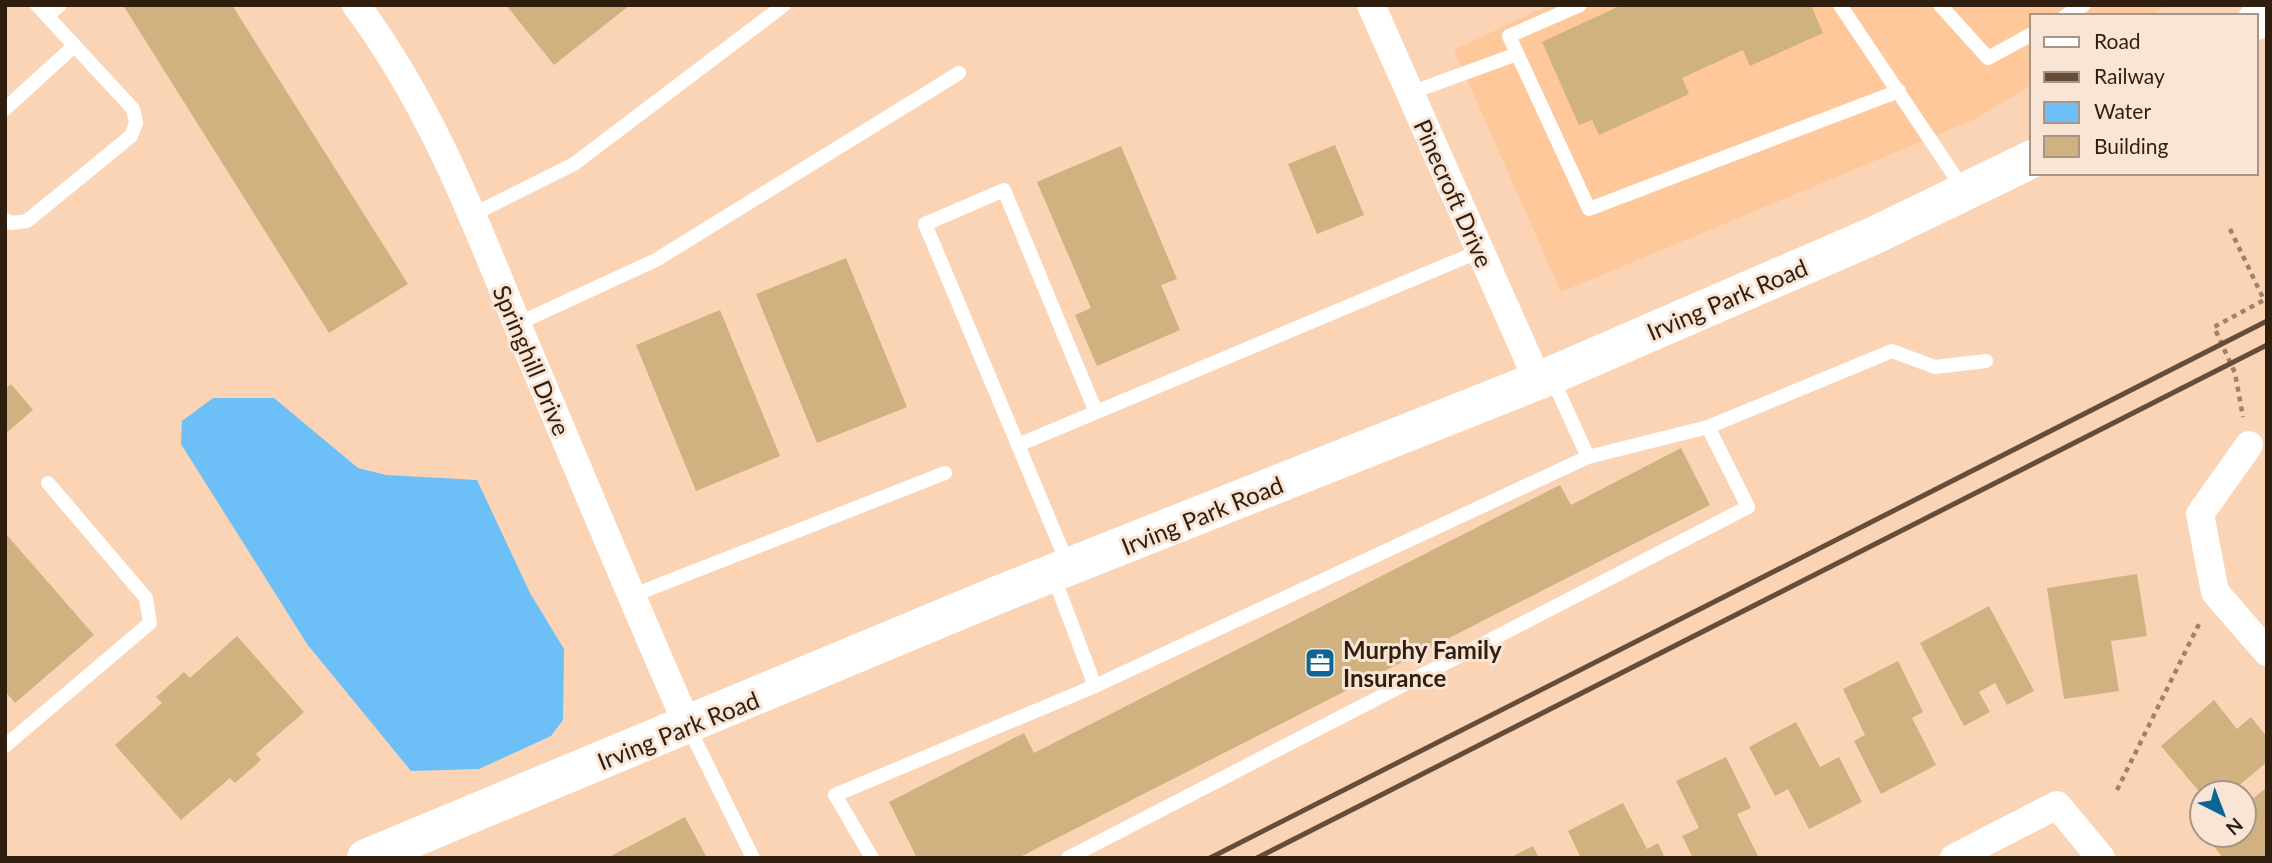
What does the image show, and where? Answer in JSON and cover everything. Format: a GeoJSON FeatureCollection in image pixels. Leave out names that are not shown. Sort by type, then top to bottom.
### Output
{"type":"FeatureCollection","features":[{"type":"Feature","properties":{"kind":"main road","name":"Irving Park Road"},"geometry":{"type":"LineString","coordinates":[[366,858],[1061,571],[1544,378],[1966,193],[2030,160]]}},
{"type":"Feature","properties":{"kind":"street","name":"Springhill Drive"},"geometry":{"type":"LineString","coordinates":[[356,5],[393,58],[449,159],[688,726]]}},
{"type":"Feature","properties":{"kind":"street","name":"Pinecroft Drive"},"geometry":{"type":"LineString","coordinates":[[1371,5],[1480,251],[1544,378]]}},
{"type":"Feature","properties":{"kind":"street"},"geometry":{"type":"LineString","coordinates":[[2249,445],[2200,514],[2215,592],[2267,652]]}},
{"type":"Feature","properties":{"kind":"street"},"geometry":{"type":"LineString","coordinates":[[1954,858],[2057,805],[2101,858]]}},
{"type":"Feature","properties":{"kind":"lane"},"geometry":{"type":"LineString","coordinates":[[5,220],[12,223],[27,222],[131,136],[136,123],[133,109],[37,5]]}},
{"type":"Feature","properties":{"kind":"lane"},"geometry":{"type":"LineString","coordinates":[[47,16],[60,5]]}},
{"type":"Feature","properties":{"kind":"lane"},"geometry":{"type":"LineString","coordinates":[[472,215],[574,164],[783,5]]}},
{"type":"Feature","properties":{"kind":"lane"},"geometry":{"type":"LineString","coordinates":[[1580,5],[1509,36],[1589,209],[1899,91]]}},
{"type":"Feature","properties":{"kind":"lane"},"geometry":{"type":"LineString","coordinates":[[1840,5],[1966,193]]}},
{"type":"Feature","properties":{"kind":"lane"},"geometry":{"type":"LineString","coordinates":[[1940,5],[1988,58],[2030,35]]}},
{"type":"Feature","properties":{"kind":"lane"},"geometry":{"type":"LineString","coordinates":[[2068,14],[2084,5]]}},
{"type":"Feature","properties":{"kind":"lane"},"geometry":{"type":"LineString","coordinates":[[5,109],[74,46]]}},
{"type":"Feature","properties":{"kind":"lane"},"geometry":{"type":"LineString","coordinates":[[1410,93],[1517,54]]}},
{"type":"Feature","properties":{"kind":"lane"},"geometry":{"type":"LineString","coordinates":[[517,324],[656,260],[959,73]]}},
{"type":"Feature","properties":{"kind":"lane"},"geometry":{"type":"LineString","coordinates":[[1095,686],[1061,571],[1018,445],[925,224],[1004,190],[1096,412]]}},
{"type":"Feature","properties":{"kind":"lane"},"geometry":{"type":"LineString","coordinates":[[1018,445],[1480,251]]}},
{"type":"Feature","properties":{"kind":"lane"},"geometry":{"type":"LineString","coordinates":[[872,858],[835,795],[1095,686],[1588,457],[1708,427],[1892,351],[1935,367],[1986,360]]}},
{"type":"Feature","properties":{"kind":"lane"},"geometry":{"type":"LineString","coordinates":[[1544,378],[1588,457]]}},
{"type":"Feature","properties":{"kind":"lane"},"geometry":{"type":"LineString","coordinates":[[1068,858],[1748,507],[1708,427]]}},
{"type":"Feature","properties":{"kind":"lane"},"geometry":{"type":"LineString","coordinates":[[631,596],[944,473]]}},
{"type":"Feature","properties":{"kind":"lane"},"geometry":{"type":"LineString","coordinates":[[5,746],[150,623],[146,598],[48,483]]}},
{"type":"Feature","properties":{"kind":"lane"},"geometry":{"type":"LineString","coordinates":[[688,726],[753,858]]}},
{"type":"Feature","properties":{"kind":"path"},"geometry":{"type":"LineString","coordinates":[[2230,229],[2264,300],[2214,327],[2235,373],[2249,445]]}},
{"type":"Feature","properties":{"kind":"path"},"geometry":{"type":"LineString","coordinates":[[2117,790],[2215,592]]}},
{"type":"Feature","properties":{"kind":"shaded area"},"geometry":{"type":"Polygon","coordinates":[[[1549,5],[2167,5],[2152,14],[2030,14],[2030,86],[1975,119],[1561,292],[1454,50],[1549,5]]]}},
{"type":"Feature","properties":{"kind":"water"},"geometry":{"type":"Polygon","coordinates":[[[213,398],[274,398],[358,468],[386,475],[477,480],[530,593],[564,649],[563,720],[551,736],[479,769],[411,771],[307,644],[181,444],[182,421],[213,398]]]}},
{"type":"Feature","properties":{"kind":"building"},"geometry":{"type":"Polygon","coordinates":[[[123,5],[232,5],[408,284],[329,333],[123,5]]]}},
{"type":"Feature","properties":{"kind":"building"},"geometry":{"type":"Polygon","coordinates":[[[506,5],[630,5],[554,65],[506,5]]]}},
{"type":"Feature","properties":{"kind":"building"},"geometry":{"type":"Polygon","coordinates":[[[1622,5],[1811,5],[1823,33],[1750,66],[1743,50],[1682,78],[1689,94],[1599,135],[1592,120],[1579,125],[1542,42],[1622,5]]]}},
{"type":"Feature","properties":{"kind":"building"},"geometry":{"type":"Polygon","coordinates":[[[1335,145],[1364,215],[1317,234],[1288,164],[1335,145]]]}},
{"type":"Feature","properties":{"kind":"building"},"geometry":{"type":"Polygon","coordinates":[[[1121,146],[1177,279],[1161,285],[1180,330],[1097,366],[1075,315],[1091,308],[1037,182],[1121,146]]]}},
{"type":"Feature","properties":{"kind":"building"},"geometry":{"type":"Polygon","coordinates":[[[846,258],[907,407],[817,443],[756,294],[846,258]]]}},
{"type":"Feature","properties":{"kind":"building"},"geometry":{"type":"Polygon","coordinates":[[[720,310],[780,456],[696,491],[636,345],[720,310]]]}},
{"type":"Feature","properties":{"kind":"building"},"geometry":{"type":"Polygon","coordinates":[[[11,384],[33,410],[5,434],[5,389],[11,384]]]}},
{"type":"Feature","properties":{"kind":"building"},"geometry":{"type":"Polygon","coordinates":[[[1681,448],[1710,505],[1018,858],[917,858],[889,802],[1024,733],[1034,753],[1560,485],[1571,505],[1681,448]]]}},
{"type":"Feature","properties":{"kind":"building"},"geometry":{"type":"Polygon","coordinates":[[[5,533],[94,635],[15,703],[5,691],[5,533]]]}},
{"type":"Feature","properties":{"kind":"building"},"geometry":{"type":"Polygon","coordinates":[[[2137,574],[2147,636],[2111,641],[2119,691],[2064,699],[2047,588],[2137,574]]]}},
{"type":"Feature","properties":{"kind":"building"},"geometry":{"type":"Polygon","coordinates":[[[1989,606],[2034,691],[2007,705],[1995,683],[1979,692],[1990,712],[1964,726],[1920,643],[1989,606]]]}},
{"type":"Feature","properties":{"kind":"building"},"geometry":{"type":"Polygon","coordinates":[[[237,636],[304,712],[256,754],[261,760],[235,783],[230,778],[181,820],[115,745],[162,703],[156,697],[184,672],[190,678],[237,636]]]}},
{"type":"Feature","properties":{"kind":"building"},"geometry":{"type":"Polygon","coordinates":[[[1898,661],[1923,712],[1912,718],[1936,765],[1881,794],[1854,741],[1865,735],[1843,689],[1898,661]]]}},
{"type":"Feature","properties":{"kind":"building"},"geometry":{"type":"Polygon","coordinates":[[[2214,700],[2237,729],[2251,717],[2267,737],[2267,762],[2247,779],[2189,779],[2161,746],[2214,700]]]}},
{"type":"Feature","properties":{"kind":"building"},"geometry":{"type":"Polygon","coordinates":[[[1796,722],[1820,767],[1839,757],[1862,802],[1809,829],[1788,789],[1775,796],[1749,747],[1796,722]]]}},
{"type":"Feature","properties":{"kind":"building"},"geometry":{"type":"Polygon","coordinates":[[[1726,757],[1751,808],[1737,814],[1758,856],[1693,858],[1682,836],[1699,828],[1676,781],[1726,757]]]}},
{"type":"Feature","properties":{"kind":"building"},"geometry":{"type":"Polygon","coordinates":[[[2267,787],[2267,858],[2223,858],[2216,849],[2258,849],[2258,794],[2267,787]]]}},
{"type":"Feature","properties":{"kind":"building"},"geometry":{"type":"Polygon","coordinates":[[[1623,803],[1647,849],[1658,843],[1665,858],[1581,858],[1568,831],[1623,803]]]}},
{"type":"Feature","properties":{"kind":"building"},"geometry":{"type":"Polygon","coordinates":[[[685,817],[707,858],[607,858],[685,817]]]}},
{"type":"Feature","properties":{"kind":"building"},"geometry":{"type":"Polygon","coordinates":[[[1533,846],[1539,858],[1509,858],[1533,846]]]}},
{"type":"Feature","properties":{"kind":"railway"},"geometry":{"type":"LineString","coordinates":[[1210,858],[2267,321]]}},
{"type":"Feature","properties":{"kind":"railway"},"geometry":{"type":"LineString","coordinates":[[1257,858],[2267,345]]}},
{"type":"Feature","properties":{"kind":"place","name":"Murphy Family Insurance"},"geometry":{"type":"Point","coordinates":[1320,663]}}]}
